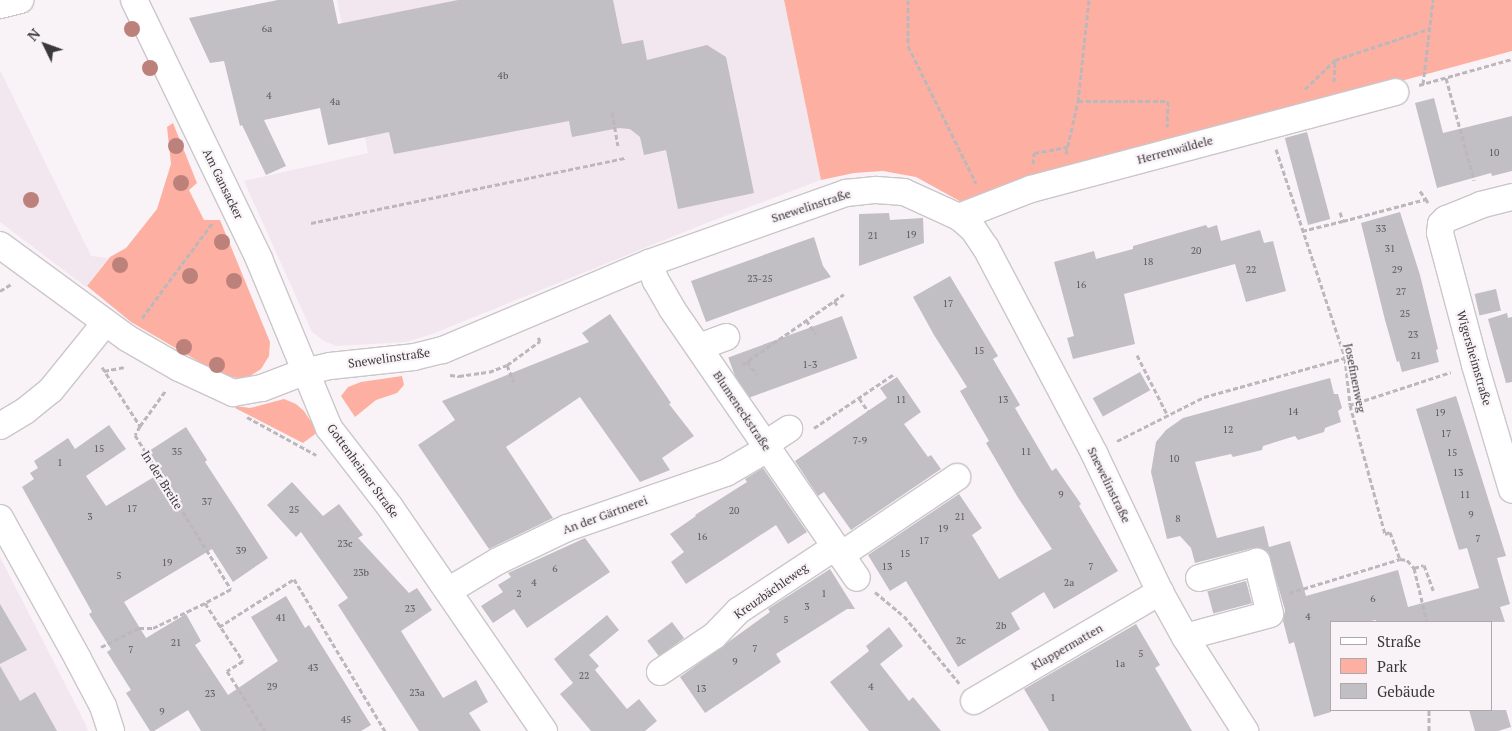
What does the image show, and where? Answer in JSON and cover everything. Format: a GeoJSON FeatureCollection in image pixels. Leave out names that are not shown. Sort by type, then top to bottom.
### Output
{"type":"FeatureCollection","features":[{"type":"Feature","properties":{"kind":"street"},"geometry":{"type":"LineString","coordinates":[[0,5],[20,0]]}},
{"type":"Feature","properties":{"kind":"street","name":"Am Gansacker"},"geometry":{"type":"LineString","coordinates":[[134,0],[259,259],[304,372]]}},
{"type":"Feature","properties":{"kind":"street","name":"Herrenwäldele"},"geometry":{"type":"LineString","coordinates":[[959,217],[1025,191],[1062,180],[1395,92]]}},
{"type":"Feature","properties":{"kind":"street","name":"Snewelinstraße"},"geometry":{"type":"LineString","coordinates":[[304,372],[330,366],[414,357],[443,350],[650,262],[846,193],[876,190],[904,192],[959,217],[973,229],[986,248],[1094,453],[1160,592],[1185,637],[1245,731]]}},
{"type":"Feature","properties":{"kind":"street"},"geometry":{"type":"LineString","coordinates":[[1441,224],[1446,219],[1481,205],[1512,197]]}},
{"type":"Feature","properties":{"kind":"street","name":"Wigersheimstraße"},"geometry":{"type":"LineString","coordinates":[[1441,224],[1440,233],[1475,365],[1512,490]]}},
{"type":"Feature","properties":{"kind":"street"},"geometry":{"type":"LineString","coordinates":[[0,245],[127,338],[179,368],[232,394],[262,388],[304,372]]}},
{"type":"Feature","properties":{"kind":"street","name":"Blumeneckstraße"},"geometry":{"type":"LineString","coordinates":[[650,262],[656,281],[672,309],[858,578]]}},
{"type":"Feature","properties":{"kind":"street"},"geometry":{"type":"LineString","coordinates":[[0,426],[26,411],[51,390],[105,323]]}},
{"type":"Feature","properties":{"kind":"street"},"geometry":{"type":"LineString","coordinates":[[699,347],[726,337]]}},
{"type":"Feature","properties":{"kind":"street","name":"Gottenheimer Straße"},"geometry":{"type":"LineString","coordinates":[[304,372],[329,428],[390,506],[544,731]]}},
{"type":"Feature","properties":{"kind":"street","name":"An der Gärtnerei"},"geometry":{"type":"LineString","coordinates":[[448,591],[498,561],[567,528],[726,473],[766,447],[799,430]]}},
{"type":"Feature","properties":{"kind":"street"},"geometry":{"type":"LineString","coordinates":[[838,551],[957,477]]}},
{"type":"Feature","properties":{"kind":"street"},"geometry":{"type":"LineString","coordinates":[[0,518],[103,706],[111,731]]}},
{"type":"Feature","properties":{"kind":"street","name":"Kreuzbächleweg"},"geometry":{"type":"LineString","coordinates":[[660,672],[714,636],[738,611],[838,551]]}},
{"type":"Feature","properties":{"kind":"street"},"geometry":{"type":"LineString","coordinates":[[1185,637],[1270,614],[1257,562],[1199,578]]}},
{"type":"Feature","properties":{"kind":"street","name":"Klappermatten"},"geometry":{"type":"LineString","coordinates":[[974,701],[1160,592]]}},
{"type":"Feature","properties":{"kind":"path"},"geometry":{"type":"LineString","coordinates":[[908,0],[908,46],[977,185]]}},
{"type":"Feature","properties":{"kind":"path"},"geometry":{"type":"LineString","coordinates":[[1062,180],[1066,147],[1078,101],[1089,0]]}},
{"type":"Feature","properties":{"kind":"path"},"geometry":{"type":"LineString","coordinates":[[1423,84],[1433,0]]}},
{"type":"Feature","properties":{"kind":"path"},"geometry":{"type":"LineString","coordinates":[[1332,109],[1335,60],[1429,29]]}},
{"type":"Feature","properties":{"kind":"path"},"geometry":{"type":"LineString","coordinates":[[1395,92],[1512,59]]}},
{"type":"Feature","properties":{"kind":"path"},"geometry":{"type":"LineString","coordinates":[[1446,78],[1481,205]]}},
{"type":"Feature","properties":{"kind":"path"},"geometry":{"type":"LineString","coordinates":[[1078,101],[1168,102],[1165,152]]}},
{"type":"Feature","properties":{"kind":"path"},"geometry":{"type":"LineString","coordinates":[[612,112],[618,145]]}},
{"type":"Feature","properties":{"kind":"path","name":"Josefinenweg"},"geometry":{"type":"LineString","coordinates":[[1269,125],[1345,358],[1350,405],[1385,534],[1390,532],[1400,559]]}},
{"type":"Feature","properties":{"kind":"path"},"geometry":{"type":"LineString","coordinates":[[311,223],[625,158]]}},
{"type":"Feature","properties":{"kind":"path"},"geometry":{"type":"LineString","coordinates":[[1420,191],[1441,224]]}},
{"type":"Feature","properties":{"kind":"path"},"geometry":{"type":"LineString","coordinates":[[1302,231],[1426,200]]}},
{"type":"Feature","properties":{"kind":"path"},"geometry":{"type":"LineString","coordinates":[[127,338],[220,213],[232,202]]}},
{"type":"Feature","properties":{"kind":"path"},"geometry":{"type":"LineString","coordinates":[[1340,212],[1343,221]]}},
{"type":"Feature","properties":{"kind":"path"},"geometry":{"type":"LineString","coordinates":[[0,291],[14,282],[7,277]]}},
{"type":"Feature","properties":{"kind":"path"},"geometry":{"type":"LineString","coordinates":[[738,367],[844,294]]}},
{"type":"Feature","properties":{"kind":"path"},"geometry":{"type":"LineString","coordinates":[[834,301],[838,306]]}},
{"type":"Feature","properties":{"kind":"path"},"geometry":{"type":"LineString","coordinates":[[806,320],[816,334]]}},
{"type":"Feature","properties":{"kind":"path","name":"In der Breite"},"geometry":{"type":"LineString","coordinates":[[78,659],[139,628],[153,628],[231,589],[135,435],[140,426],[88,346]]}},
{"type":"Feature","properties":{"kind":"path"},"geometry":{"type":"LineString","coordinates":[[1137,355],[1168,416]]}},
{"type":"Feature","properties":{"kind":"path"},"geometry":{"type":"LineString","coordinates":[[1094,453],[1204,397],[1345,358]]}},
{"type":"Feature","properties":{"kind":"path"},"geometry":{"type":"LineString","coordinates":[[747,361],[757,375]]}},
{"type":"Feature","properties":{"kind":"path"},"geometry":{"type":"LineString","coordinates":[[507,365],[514,382]]}},
{"type":"Feature","properties":{"kind":"path"},"geometry":{"type":"LineString","coordinates":[[1350,405],[1475,365]]}},
{"type":"Feature","properties":{"kind":"path"},"geometry":{"type":"LineString","coordinates":[[97,374],[116,368],[130,368]]}},
{"type":"Feature","properties":{"kind":"path"},"geometry":{"type":"LineString","coordinates":[[140,426],[173,382],[179,368]]}},
{"type":"Feature","properties":{"kind":"path"},"geometry":{"type":"LineString","coordinates":[[799,430],[859,398],[886,382],[894,374]]}},
{"type":"Feature","properties":{"kind":"path"},"geometry":{"type":"LineString","coordinates":[[232,394],[227,407],[276,432],[331,464],[348,453]]}},
{"type":"Feature","properties":{"kind":"path"},"geometry":{"type":"LineString","coordinates":[[859,398],[868,411]]}},
{"type":"Feature","properties":{"kind":"path"},"geometry":{"type":"LineString","coordinates":[[1267,599],[1400,559],[1407,560],[1414,568],[1427,621]]}},
{"type":"Feature","properties":{"kind":"path"},"geometry":{"type":"LineString","coordinates":[[1414,568],[1424,565],[1433,590]]}},
{"type":"Feature","properties":{"kind":"path"},"geometry":{"type":"LineString","coordinates":[[858,578],[904,616],[974,701]]}},
{"type":"Feature","properties":{"kind":"path"},"geometry":{"type":"LineString","coordinates":[[219,627],[294,579],[385,731]]}},
{"type":"Feature","properties":{"kind":"path"},"geometry":{"type":"LineString","coordinates":[[205,603],[243,661],[227,671],[265,731]]}},
{"type":"Feature","properties":{"kind":"path"},"geometry":{"type":"LineString","coordinates":[[1429,711],[1429,731]]}},
{"type":"Feature","properties":{"kind":"shaded area"},"geometry":{"type":"Polygon","coordinates":[[[337,0],[784,0],[821,180],[709,222],[432,334],[406,342],[337,346],[324,341],[312,332],[244,181],[368,153],[337,0]]]}},
{"type":"Feature","properties":{"kind":"shaded area"},"geometry":{"type":"Polygon","coordinates":[[[0,70],[91,256],[108,258],[86,287],[0,222],[0,70]]]}},
{"type":"Feature","properties":{"kind":"shaded area"},"geometry":{"type":"Polygon","coordinates":[[[0,557],[85,723],[88,731],[0,731],[0,557]]]}},
{"type":"Feature","properties":{"kind":"green space"},"geometry":{"type":"Polygon","coordinates":[[[784,0],[1512,0],[1512,51],[1024,183],[965,204],[916,177],[883,171],[854,173],[821,180],[784,0]]]}},
{"type":"Feature","properties":{"kind":"green space"},"geometry":{"type":"Polygon","coordinates":[[[173,123],[197,183],[189,190],[204,220],[220,220],[270,342],[269,356],[261,369],[250,376],[237,378],[220,374],[131,322],[87,286],[110,257],[126,248],[157,209],[171,164],[167,127],[173,123]]]}},
{"type":"Feature","properties":{"kind":"green space"},"geometry":{"type":"Polygon","coordinates":[[[402,376],[404,385],[397,393],[376,400],[355,417],[341,396],[348,387],[361,382],[402,376]]]}},
{"type":"Feature","properties":{"kind":"green space"},"geometry":{"type":"Polygon","coordinates":[[[284,399],[296,404],[304,411],[318,432],[303,443],[235,408],[236,406],[250,408],[284,399]]]}},
{"type":"Feature","properties":{"kind":"building"},"geometry":{"type":"Polygon","coordinates":[[[278,0],[333,0],[338,24],[458,0],[613,0],[622,44],[643,40],[647,60],[707,45],[726,57],[754,193],[678,209],[666,150],[644,155],[640,137],[630,129],[619,128],[572,137],[569,121],[394,154],[389,132],[328,145],[320,108],[264,120],[286,166],[266,175],[242,125],[240,126],[224,61],[210,63],[189,18],[278,0]]]}},
{"type":"Feature","properties":{"kind":"building"},"geometry":{"type":"Polygon","coordinates":[[[1434,98],[1443,133],[1512,116],[1512,171],[1492,176],[1491,173],[1437,188],[1415,103],[1434,98]]]}},
{"type":"Feature","properties":{"kind":"building"},"geometry":{"type":"Polygon","coordinates":[[[1307,132],[1330,219],[1308,225],[1285,138],[1307,132]]]}},
{"type":"Feature","properties":{"kind":"building"},"geometry":{"type":"Polygon","coordinates":[[[1400,212],[1420,275],[1438,349],[1436,350],[1439,362],[1402,372],[1399,361],[1397,362],[1385,320],[1361,223],[1400,212]]]}},
{"type":"Feature","properties":{"kind":"building"},"geometry":{"type":"Polygon","coordinates":[[[889,213],[890,220],[923,218],[924,243],[859,266],[859,214],[889,213]]]}},
{"type":"Feature","properties":{"kind":"building"},"geometry":{"type":"Polygon","coordinates":[[[1206,225],[1208,228],[1217,225],[1221,241],[1260,230],[1264,243],[1273,241],[1286,291],[1246,302],[1235,264],[1124,294],[1135,344],[1073,359],[1067,338],[1074,336],[1054,262],[1094,251],[1096,259],[1206,225]]]}},
{"type":"Feature","properties":{"kind":"building"},"geometry":{"type":"Polygon","coordinates":[[[814,237],[823,266],[831,277],[706,322],[691,281],[814,237]]]}},
{"type":"Feature","properties":{"kind":"building"},"geometry":{"type":"Polygon","coordinates":[[[950,276],[998,356],[993,359],[1020,405],[1015,408],[1052,471],[1056,468],[1081,504],[1079,506],[1118,571],[1054,609],[1044,592],[1011,613],[1020,629],[958,667],[906,581],[890,591],[868,555],[959,494],[982,528],[972,535],[999,579],[1052,549],[1017,496],[986,443],[989,441],[960,391],[967,387],[934,335],[913,297],[950,276]]]}},
{"type":"Feature","properties":{"kind":"building"},"geometry":{"type":"Polygon","coordinates":[[[1496,289],[1501,310],[1480,315],[1475,294],[1496,289]]]}},
{"type":"Feature","properties":{"kind":"building"},"geometry":{"type":"Polygon","coordinates":[[[1507,313],[1508,318],[1512,317],[1512,382],[1506,383],[1488,319],[1507,313]]]}},
{"type":"Feature","properties":{"kind":"building"},"geometry":{"type":"Polygon","coordinates":[[[610,314],[671,403],[669,404],[694,436],[662,458],[670,470],[640,482],[580,397],[506,447],[553,518],[489,549],[418,445],[455,420],[442,401],[589,342],[582,333],[610,314]]]}},
{"type":"Feature","properties":{"kind":"building"},"geometry":{"type":"Polygon","coordinates":[[[842,316],[857,358],[744,400],[728,357],[842,316]]]}},
{"type":"Feature","properties":{"kind":"building"},"geometry":{"type":"Polygon","coordinates":[[[1140,372],[1150,390],[1103,417],[1093,398],[1140,372]]]}},
{"type":"Feature","properties":{"kind":"building"},"geometry":{"type":"Polygon","coordinates":[[[897,377],[921,412],[904,424],[928,457],[931,455],[941,469],[851,530],[824,492],[818,496],[795,461],[887,398],[880,388],[897,377]]]}},
{"type":"Feature","properties":{"kind":"building"},"geometry":{"type":"Polygon","coordinates":[[[1330,378],[1334,394],[1338,394],[1342,408],[1338,411],[1341,422],[1325,428],[1324,432],[1298,440],[1295,436],[1263,446],[1262,450],[1233,457],[1231,454],[1195,462],[1217,538],[1264,526],[1269,547],[1290,541],[1306,596],[1398,570],[1408,607],[1479,588],[1467,548],[1459,550],[1416,409],[1456,396],[1506,556],[1497,558],[1510,604],[1500,607],[1505,622],[1330,621],[1331,712],[1314,717],[1294,642],[1289,644],[1283,621],[1285,610],[1268,552],[1261,548],[1253,548],[1195,563],[1191,548],[1180,536],[1167,539],[1151,472],[1156,442],[1166,430],[1183,418],[1330,378]]]}},
{"type":"Feature","properties":{"kind":"building"},"geometry":{"type":"Polygon","coordinates":[[[109,425],[126,449],[86,476],[106,506],[162,472],[149,451],[186,427],[207,460],[205,462],[268,558],[233,582],[212,549],[124,602],[146,638],[186,614],[201,641],[195,645],[228,695],[278,661],[251,617],[286,596],[305,628],[309,625],[371,725],[361,731],[201,731],[188,710],[154,731],[150,731],[126,693],[131,690],[107,652],[111,649],[89,614],[92,612],[22,487],[34,479],[30,473],[38,468],[34,461],[68,438],[75,449],[109,425]]]}},
{"type":"Feature","properties":{"kind":"building"},"geometry":{"type":"Polygon","coordinates":[[[763,468],[807,532],[788,544],[776,525],[686,584],[671,562],[684,552],[670,534],[695,515],[747,482],[745,479],[763,468]]]}},
{"type":"Feature","properties":{"kind":"building"},"geometry":{"type":"Polygon","coordinates":[[[292,482],[323,516],[339,504],[363,535],[358,538],[409,593],[417,588],[432,610],[401,631],[443,698],[476,680],[488,702],[469,713],[481,731],[419,731],[338,605],[348,598],[301,532],[296,537],[267,505],[292,482]]]}},
{"type":"Feature","properties":{"kind":"building"},"geometry":{"type":"Polygon","coordinates":[[[585,538],[610,572],[527,628],[514,609],[493,623],[481,606],[503,592],[498,585],[511,577],[508,573],[585,538]]]}},
{"type":"Feature","properties":{"kind":"building"},"geometry":{"type":"Polygon","coordinates":[[[830,569],[855,609],[847,609],[776,654],[781,662],[705,713],[680,677],[770,612],[768,609],[830,569]]]}},
{"type":"Feature","properties":{"kind":"building"},"geometry":{"type":"Polygon","coordinates":[[[1246,581],[1252,603],[1213,614],[1207,591],[1246,581]]]}},
{"type":"Feature","properties":{"kind":"building"},"geometry":{"type":"Polygon","coordinates":[[[0,604],[27,650],[0,664],[0,604]]]}},
{"type":"Feature","properties":{"kind":"building"},"geometry":{"type":"Polygon","coordinates":[[[607,615],[619,630],[589,655],[599,666],[595,670],[627,709],[639,699],[657,721],[645,731],[591,731],[560,694],[573,683],[554,659],[607,615]]]}},
{"type":"Feature","properties":{"kind":"building"},"geometry":{"type":"Polygon","coordinates":[[[672,622],[684,638],[659,657],[647,641],[672,622]]]}},
{"type":"Feature","properties":{"kind":"building"},"geometry":{"type":"Polygon","coordinates":[[[1136,624],[1160,665],[1155,668],[1192,731],[1049,731],[1024,689],[1136,624]]]}},
{"type":"Feature","properties":{"kind":"building"},"geometry":{"type":"Polygon","coordinates":[[[889,627],[903,646],[880,664],[909,701],[913,697],[941,731],[869,731],[830,682],[869,651],[866,646],[889,627]]]}},
{"type":"Feature","properties":{"kind":"building"},"geometry":{"type":"Polygon","coordinates":[[[0,666],[20,701],[35,692],[57,731],[0,731],[0,666]]]}},
{"type":"Feature","properties":{"kind":"building"},"geometry":{"type":"Polygon","coordinates":[[[1506,710],[1511,727],[1498,731],[1475,731],[1469,711],[1506,710]]]}}]}
